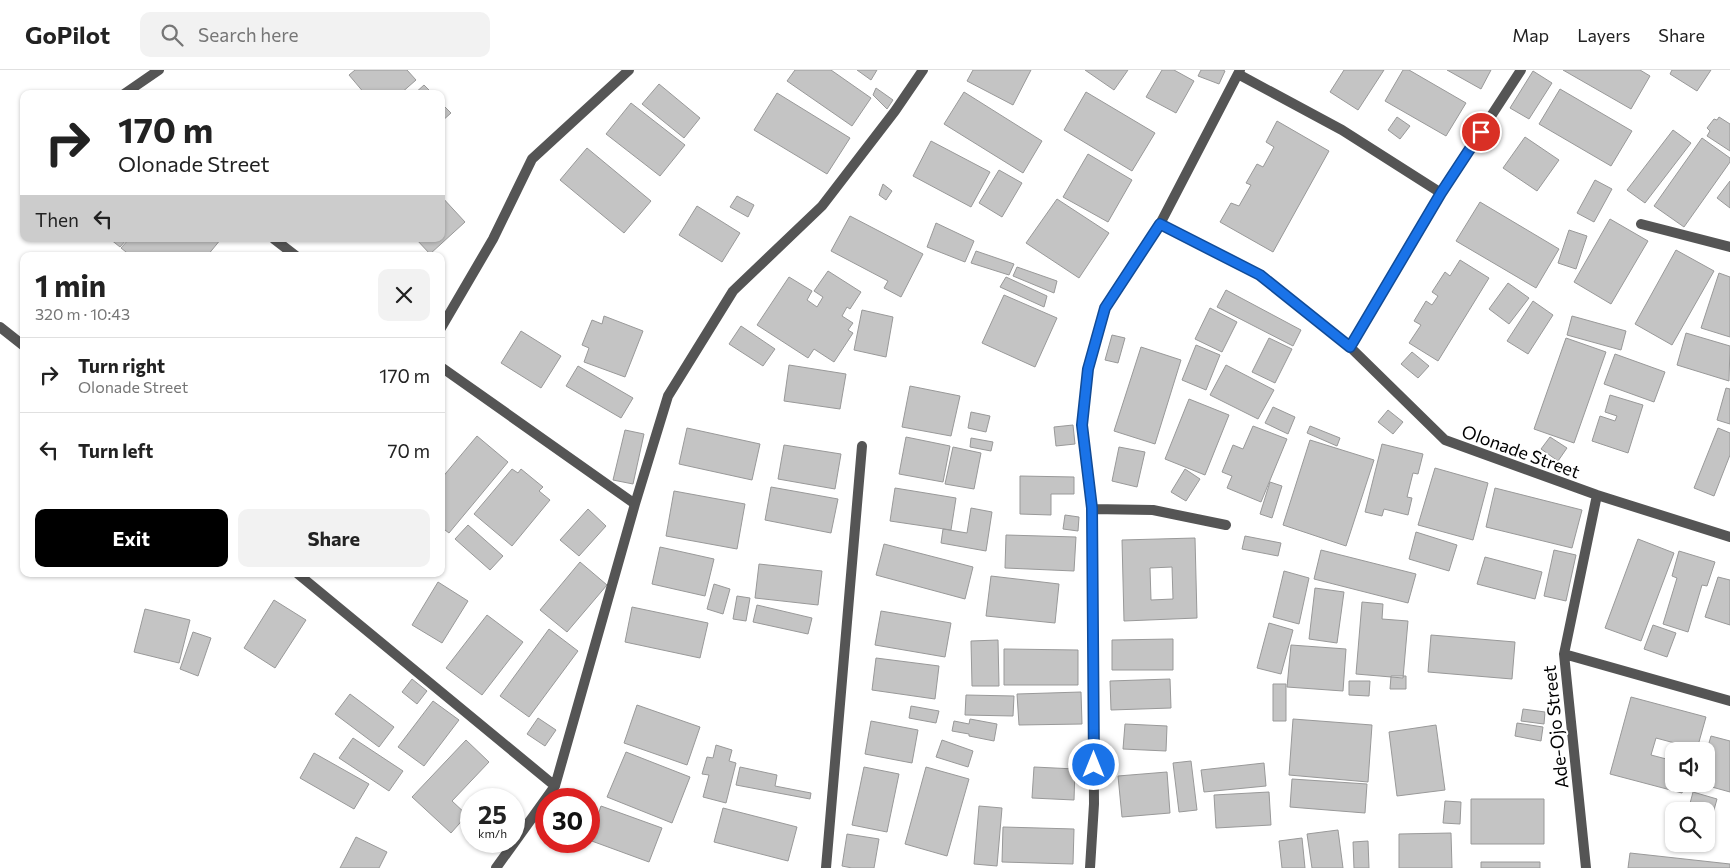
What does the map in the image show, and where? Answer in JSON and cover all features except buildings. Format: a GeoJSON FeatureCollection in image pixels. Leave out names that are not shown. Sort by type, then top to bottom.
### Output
{"type":"FeatureCollection","features":[{"type":"Feature","properties":{"kind":"street"},"geometry":{"type":"LineString","coordinates":[[130,90],[159,70]]}},
{"type":"Feature","properties":{"kind":"street"},"geometry":{"type":"LineString","coordinates":[[445,321],[493,239],[532,159],[629,70]]}},
{"type":"Feature","properties":{"kind":"street"},"geometry":{"type":"LineString","coordinates":[[496,868],[555,786],[635,504],[668,396],[733,291],[822,206],[923,70]]}},
{"type":"Feature","properties":{"kind":"street"},"geometry":{"type":"LineString","coordinates":[[1350,347],[1441,193],[1521,70]]}},
{"type":"Feature","properties":{"kind":"street"},"geometry":{"type":"LineString","coordinates":[[1090,868],[1094,804],[1092,508],[1082,425],[1088,369],[1105,308],[1160,224],[1239,72],[1342,130],[1441,193]]}},
{"type":"Feature","properties":{"kind":"street","name":"Olonade Street"},"geometry":{"type":"LineString","coordinates":[[1160,224],[1260,275],[1350,347],[1445,440],[1597,495],[1730,537]]}},
{"type":"Feature","properties":{"kind":"street"},"geometry":{"type":"LineString","coordinates":[[1641,224],[1730,247]]}},
{"type":"Feature","properties":{"kind":"street"},"geometry":{"type":"LineString","coordinates":[[278,242],[291,252]]}},
{"type":"Feature","properties":{"kind":"street"},"geometry":{"type":"LineString","coordinates":[[0,327],[20,343]]}},
{"type":"Feature","properties":{"kind":"street"},"geometry":{"type":"LineString","coordinates":[[445,370],[635,504]]}},
{"type":"Feature","properties":{"kind":"street"},"geometry":{"type":"LineString","coordinates":[[826,868],[862,446]]}},
{"type":"Feature","properties":{"kind":"street","name":"Ade-Ojo Street"},"geometry":{"type":"LineString","coordinates":[[1586,868],[1564,654],[1597,495]]}},
{"type":"Feature","properties":{"kind":"street"},"geometry":{"type":"LineString","coordinates":[[1092,508],[1153,510],[1226,525]]}},
{"type":"Feature","properties":{"kind":"street"},"geometry":{"type":"LineString","coordinates":[[302,577],[555,786]]}},
{"type":"Feature","properties":{"kind":"street"},"geometry":{"type":"LineString","coordinates":[[1564,654],[1730,701]]}},
{"type":"Feature","properties":{"kind":"route"},"geometry":{"type":"LineString","coordinates":[[1094,765],[1092,508],[1082,425],[1088,369],[1105,308],[1160,224],[1260,275],[1350,347],[1441,193],[1481,132]]}}]}
